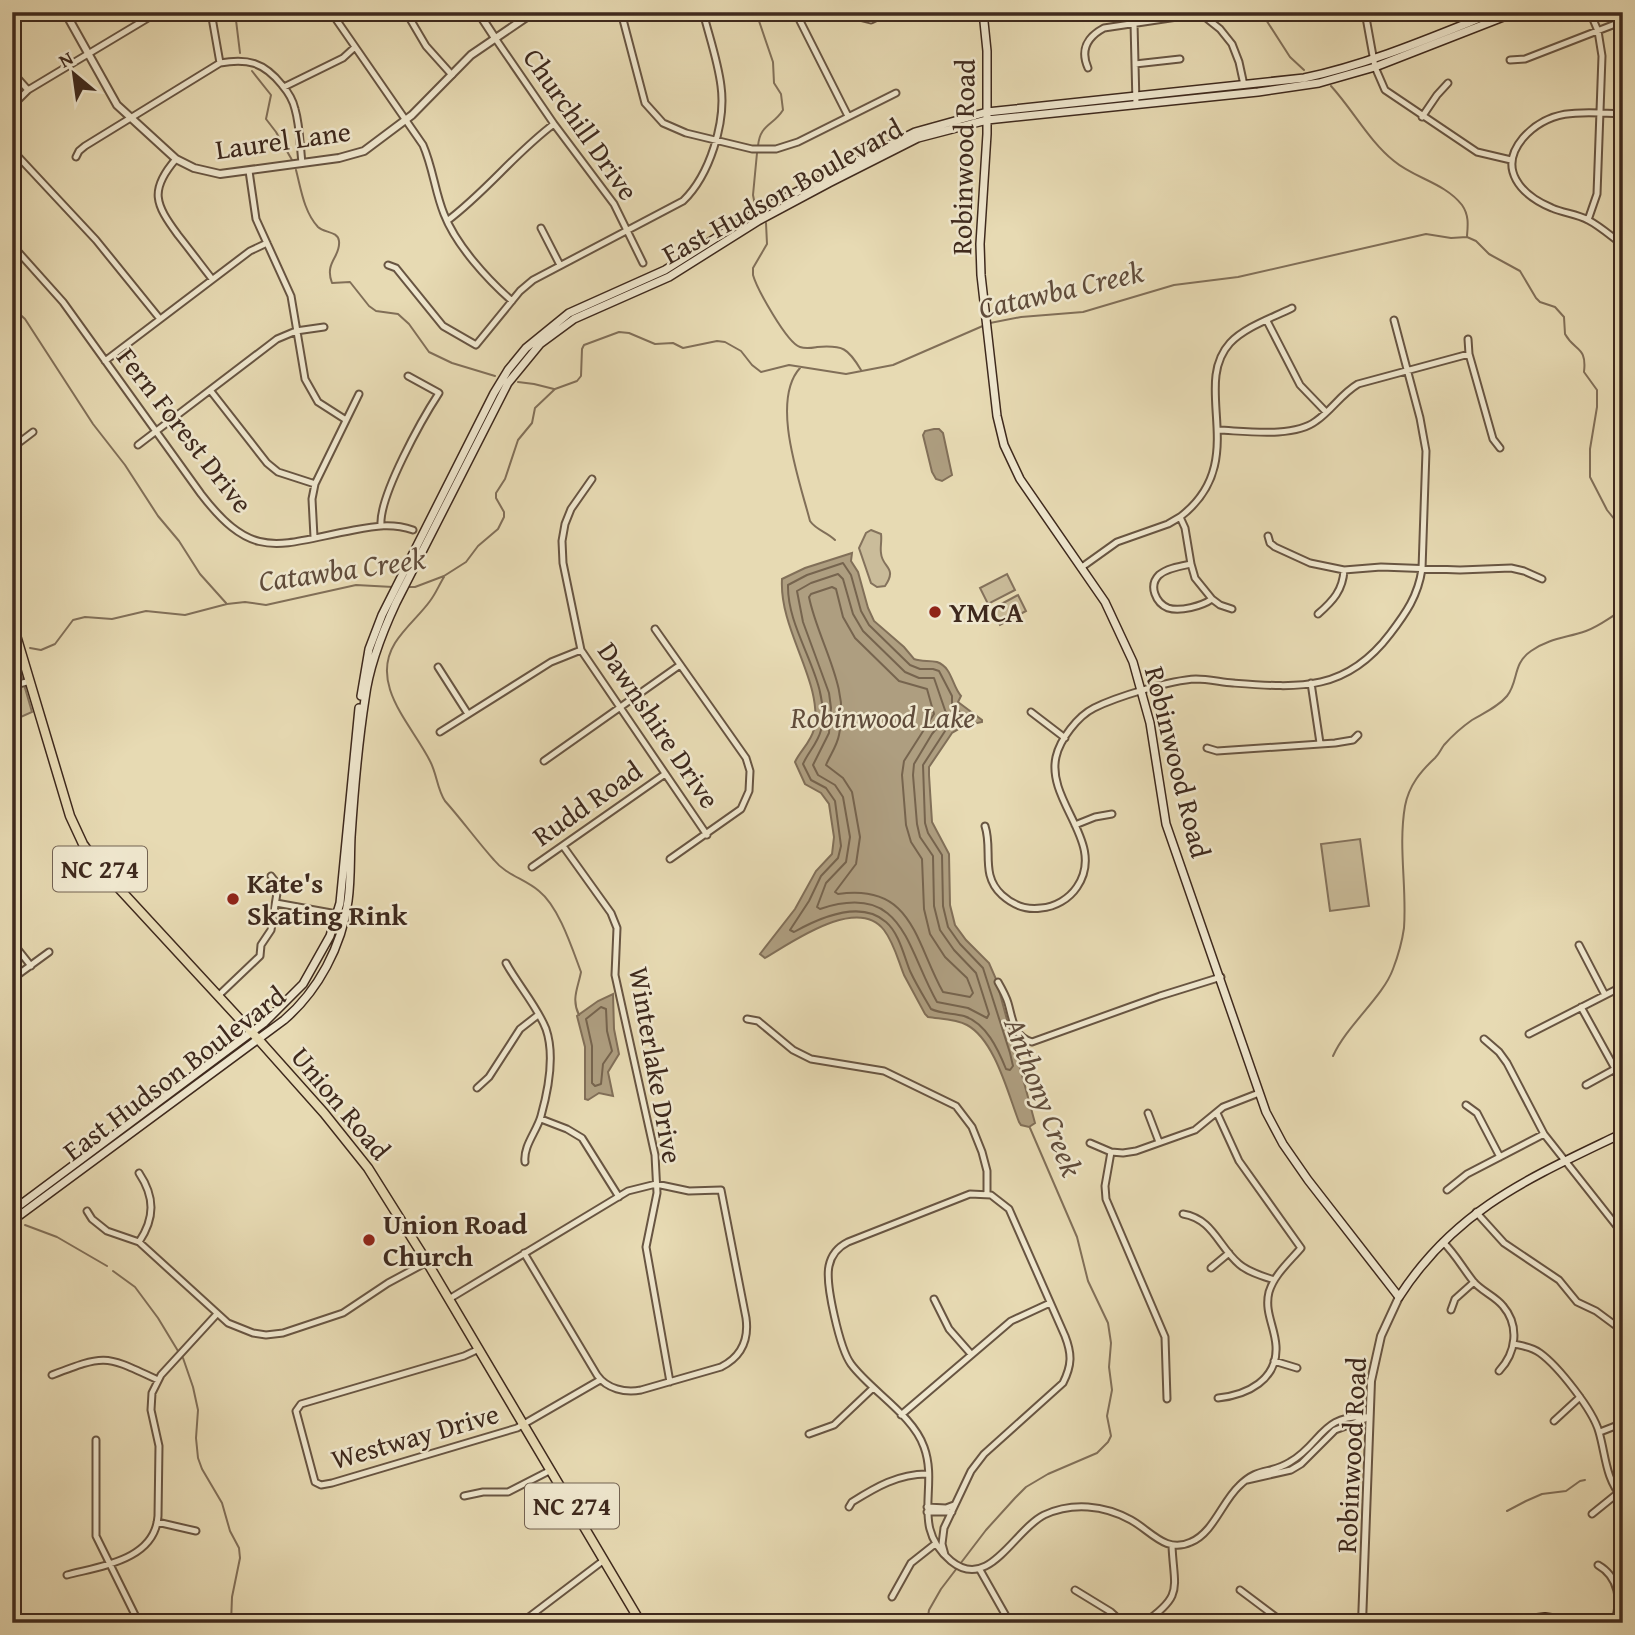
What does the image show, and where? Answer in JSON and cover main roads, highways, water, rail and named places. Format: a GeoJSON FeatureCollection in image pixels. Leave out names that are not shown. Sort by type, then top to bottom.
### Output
{"type":"FeatureCollection","features":[{"type":"Feature","properties":{"kind":"main road","name":"East Hudson Boulevard"},"geometry":{"type":"LineString","coordinates":[[1375,63],[1495,12]]}},
{"type":"Feature","properties":{"kind":"main road","name":"East Hudson Boulevard"},"geometry":{"type":"LineString","coordinates":[[12,1221],[254,1036],[303,984],[325,946],[337,914],[365,666],[375,631],[392,603],[504,376],[526,348],[551,325],[582,306],[665,270],[757,212],[915,132],[987,116],[1319,83],[1516,12]]}},
{"type":"Feature","properties":{"kind":"main road","name":"Robinwood Road"},"geometry":{"type":"LineString","coordinates":[[983,14],[987,53],[987,155],[979,244],[997,416],[1010,462],[1114,619],[1143,692],[1166,824],[1271,1122],[1300,1169],[1399,1297],[1443,1242],[1476,1212],[1511,1188],[1623,1133]]}},
{"type":"Feature","properties":{"kind":"main road","name":"Union Road"},"geometry":{"type":"LineString","coordinates":[[12,622],[70,816],[83,844],[103,872],[324,1113],[360,1158],[427,1262],[641,1623]]}},
{"type":"Feature","properties":{"kind":"main road","name":"East Hudson Boulevard"},"geometry":{"type":"LineString","coordinates":[[12,1211],[254,1036],[284,1020],[303,1002],[327,967],[344,922],[350,888],[359,730]]}},
{"type":"Feature","properties":{"kind":"main road"},"geometry":{"type":"LineString","coordinates":[[1496,1623],[1545,1617],[1585,1623]]}},
{"type":"Feature","properties":{"kind":"water"},"geometry":{"type":"Polygon","coordinates":[[[934,429],[943,433],[952,475],[942,481],[936,479],[932,472],[923,435],[925,431],[934,429]]]}},
{"type":"Feature","properties":{"kind":"water","name":"Robinwood Lake"},"geometry":{"type":"Polygon","coordinates":[[[852,553],[851,561],[858,572],[874,621],[914,659],[942,664],[961,696],[958,702],[982,720],[952,733],[929,767],[932,822],[949,854],[950,905],[955,925],[989,963],[996,979],[1035,1123],[1029,1127],[1019,1122],[993,1055],[977,1032],[953,1020],[928,1017],[925,1014],[887,935],[872,921],[858,918],[824,925],[765,958],[760,954],[795,909],[816,871],[832,854],[834,837],[829,804],[821,793],[805,784],[795,762],[813,734],[815,711],[813,693],[787,618],[782,579],[805,568],[852,553]]]}},
{"type":"Feature","properties":{"kind":"water"},"geometry":{"type":"Polygon","coordinates":[[[613,994],[614,1029],[619,1054],[608,1072],[613,1096],[599,1093],[588,1100],[585,1099],[585,1047],[577,1016],[613,994]]]}},
{"type":"Feature","properties":{"kind":"waterway"},"geometry":{"type":"LineString","coordinates":[[235,12],[240,53]]}},
{"type":"Feature","properties":{"kind":"waterway"},"geometry":{"type":"LineString","coordinates":[[758,146],[761,133],[783,110],[781,94],[774,83],[773,62],[759,21],[765,12]]}},
{"type":"Feature","properties":{"kind":"waterway"},"geometry":{"type":"LineString","coordinates":[[1261,12],[1290,57],[1304,70]]}},
{"type":"Feature","properties":{"kind":"waterway"},"geometry":{"type":"LineString","coordinates":[[252,71],[271,95],[266,119],[292,160]]}},
{"type":"Feature","properties":{"kind":"waterway"},"geometry":{"type":"LineString","coordinates":[[1331,86],[1385,153],[1402,167],[1455,197],[1467,216],[1467,236]]}},
{"type":"Feature","properties":{"kind":"waterway"},"geometry":{"type":"LineString","coordinates":[[755,205],[753,195],[757,153]]}},
{"type":"Feature","properties":{"kind":"waterway"},"geometry":{"type":"LineString","coordinates":[[296,170],[313,221],[339,241],[330,270],[332,283],[350,282],[376,311],[398,314],[409,324],[429,352],[452,363],[495,376]]}},
{"type":"Feature","properties":{"kind":"waterway"},"geometry":{"type":"LineString","coordinates":[[766,223],[767,244],[753,268],[753,275],[780,326],[800,347],[844,349],[861,370]]}},
{"type":"Feature","properties":{"kind":"waterway","name":"Catawba Creek"},"geometry":{"type":"LineString","coordinates":[[990,323],[1021,317],[1083,312],[1174,285],[1238,277],[1426,234],[1451,238],[1467,237],[1476,241],[1489,254],[1520,271],[1536,298],[1555,307],[1564,317],[1565,334],[1582,353],[1584,372],[1597,390],[1590,449],[1590,477],[1607,510],[1623,530]]}},
{"type":"Feature","properties":{"kind":"waterway"},"geometry":{"type":"LineString","coordinates":[[12,307],[25,319],[93,424],[125,465],[158,516],[179,541],[200,574],[226,603]]}},
{"type":"Feature","properties":{"kind":"waterway","name":"Catawba Creek"},"geometry":{"type":"LineString","coordinates":[[406,587],[415,587],[444,576],[466,562],[478,546],[498,529],[504,512],[496,493],[505,479],[518,440],[532,423],[535,408],[555,389],[577,381],[581,376],[584,345],[619,332],[629,333],[655,344],[673,343],[683,348],[717,341],[725,342],[741,351],[761,372],[789,365],[846,374],[893,365],[985,325]]}},
{"type":"Feature","properties":{"kind":"waterway","name":"Anthony Creek"},"geometry":{"type":"LineString","coordinates":[[800,368],[791,382],[788,400],[790,442],[810,521],[835,540]]}},
{"type":"Feature","properties":{"kind":"waterway"},"geometry":{"type":"LineString","coordinates":[[518,382],[554,389]]}},
{"type":"Feature","properties":{"kind":"waterway"},"geometry":{"type":"LineString","coordinates":[[444,577],[430,601],[395,643],[388,659],[390,689],[404,719],[430,761],[445,801],[499,865],[539,891],[553,907],[581,972],[575,999],[579,1015]]}},
{"type":"Feature","properties":{"kind":"waterway","name":"Catawba Creek"},"geometry":{"type":"LineString","coordinates":[[30,648],[41,650],[55,644],[73,620],[85,617],[112,619],[146,611],[185,615],[227,604],[245,602],[266,605],[356,585],[393,587]]}},
{"type":"Feature","properties":{"kind":"waterway"},"geometry":{"type":"LineString","coordinates":[[1333,1056],[1347,1033],[1388,980],[1398,954],[1405,913],[1403,821],[1409,791],[1416,779],[1457,732],[1507,696],[1521,661],[1531,651],[1551,641],[1591,629],[1623,610]]}},
{"type":"Feature","properties":{"kind":"waterway","name":"Anthony Creek"},"geometry":{"type":"LineString","coordinates":[[927,1623],[929,1610],[941,1589],[986,1530],[1015,1498],[1026,1487],[1048,1474],[1097,1453],[1111,1436],[1107,1416],[1112,1390],[1108,1323],[1088,1281],[1077,1237],[1030,1128]]}},
{"type":"Feature","properties":{"kind":"waterway"},"geometry":{"type":"LineString","coordinates":[[25,1225],[57,1237],[107,1266]]}},
{"type":"Feature","properties":{"kind":"waterway"},"geometry":{"type":"LineString","coordinates":[[113,1271],[135,1287],[178,1351]]}},
{"type":"Feature","properties":{"kind":"waterway"},"geometry":{"type":"LineString","coordinates":[[183,1358],[198,1410],[198,1458],[222,1503],[230,1531],[239,1548],[231,1623]]}},
{"type":"Feature","properties":{"kind":"waterway"},"geometry":{"type":"LineString","coordinates":[[1614,1473],[1623,1464]]}},
{"type":"Feature","properties":{"kind":"waterway"},"geometry":{"type":"LineString","coordinates":[[1507,1511],[1542,1494],[1566,1491],[1585,1480]]}},
{"type":"Feature","properties":{"kind":"place","name":"YMCA"},"geometry":{"type":"Point","coordinates":[935,612]}},
{"type":"Feature","properties":{"kind":"place","name":"Kate's Skating Rink"},"geometry":{"type":"Point","coordinates":[233,899]}},
{"type":"Feature","properties":{"kind":"place","name":"Union Road Church"},"geometry":{"type":"Point","coordinates":[369,1240]}}]}
